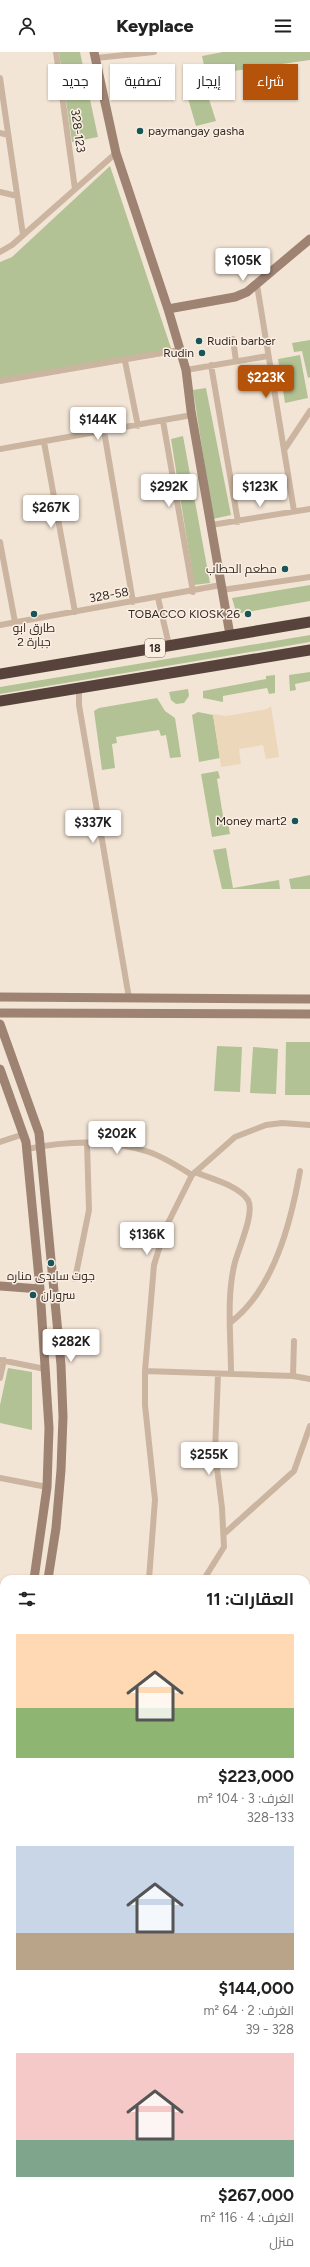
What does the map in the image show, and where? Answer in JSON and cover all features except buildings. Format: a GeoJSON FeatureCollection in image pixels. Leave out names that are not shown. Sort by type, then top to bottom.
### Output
{"type":"FeatureCollection","features":[{"type":"Feature","properties":{"kind":"highway","name":"18"},"geometry":{"type":"LineString","coordinates":[[0,674],[310,622]]}},
{"type":"Feature","properties":{"kind":"highway","name":"18"},"geometry":{"type":"LineString","coordinates":[[0,701],[310,650]]}},
{"type":"Feature","properties":{"kind":"street","name":"328-123"},"geometry":{"type":"LineString","coordinates":[[56,52],[75,188]]}},
{"type":"Feature","properties":{"kind":"street"},"geometry":{"type":"LineString","coordinates":[[154,52],[95,55],[116,153],[168,309],[186,370],[192,415],[230,635]]}},
{"type":"Feature","properties":{"kind":"street"},"geometry":{"type":"LineString","coordinates":[[0,78],[23,235]]}},
{"type":"Feature","properties":{"kind":"street"},"geometry":{"type":"LineString","coordinates":[[0,133],[8,134]]}},
{"type":"Feature","properties":{"kind":"street"},"geometry":{"type":"LineString","coordinates":[[0,252],[23,235],[116,153]]}},
{"type":"Feature","properties":{"kind":"street"},"geometry":{"type":"LineString","coordinates":[[0,192],[17,196]]}},
{"type":"Feature","properties":{"kind":"street"},"geometry":{"type":"LineString","coordinates":[[168,309],[235,297],[247,292],[310,239]]}},
{"type":"Feature","properties":{"kind":"street"},"geometry":{"type":"LineString","coordinates":[[257,285],[294,511]]}},
{"type":"Feature","properties":{"kind":"street"},"geometry":{"type":"LineString","coordinates":[[233,339],[236,361]]}},
{"type":"Feature","properties":{"kind":"street"},"geometry":{"type":"LineString","coordinates":[[0,381],[125,361],[180,350]]}},
{"type":"Feature","properties":{"kind":"street"},"geometry":{"type":"LineString","coordinates":[[186,370],[268,356]]}},
{"type":"Feature","properties":{"kind":"street"},"geometry":{"type":"LineString","coordinates":[[125,361],[138,426]]}},
{"type":"Feature","properties":{"kind":"street"},"geometry":{"type":"LineString","coordinates":[[211,365],[238,522]]}},
{"type":"Feature","properties":{"kind":"street"},"geometry":{"type":"LineString","coordinates":[[284,450],[310,411]]}},
{"type":"Feature","properties":{"kind":"street"},"geometry":{"type":"LineString","coordinates":[[0,449],[138,426],[192,415]]}},
{"type":"Feature","properties":{"kind":"street"},"geometry":{"type":"LineString","coordinates":[[163,421],[193,592]]}},
{"type":"Feature","properties":{"kind":"street"},"geometry":{"type":"LineString","coordinates":[[104,431],[133,602]]}},
{"type":"Feature","properties":{"kind":"street"},"geometry":{"type":"LineString","coordinates":[[44,442],[75,612]]}},
{"type":"Feature","properties":{"kind":"street"},"geometry":{"type":"LineString","coordinates":[[211,525],[238,522],[294,511],[310,510]]}},
{"type":"Feature","properties":{"kind":"street"},"geometry":{"type":"LineString","coordinates":[[0,542],[15,622]]}},
{"type":"Feature","properties":{"kind":"street","name":"328-58"},"geometry":{"type":"LineString","coordinates":[[0,625],[193,592],[310,577]]}},
{"type":"Feature","properties":{"kind":"street"},"geometry":{"type":"LineString","coordinates":[[158,598],[169,645]]}},
{"type":"Feature","properties":{"kind":"street"},"geometry":{"type":"LineString","coordinates":[[79,688],[79,704],[129,998]]}},
{"type":"Feature","properties":{"kind":"street"},"geometry":{"type":"LineString","coordinates":[[310,999],[2,997],[4,1013],[310,1014]]}},
{"type":"Feature","properties":{"kind":"street"},"geometry":{"type":"LineString","coordinates":[[295,999],[295,1014]]}},
{"type":"Feature","properties":{"kind":"street"},"geometry":{"type":"LineString","coordinates":[[0,1024],[37,1124],[41,1146],[60,1365],[63,1417],[59,1499],[49,1575]]}},
{"type":"Feature","properties":{"kind":"street"},"geometry":{"type":"LineString","coordinates":[[0,1069],[24,1134],[27,1149],[40,1289],[49,1428],[47,1487],[35,1575]]}},
{"type":"Feature","properties":{"kind":"street"},"geometry":{"type":"LineString","coordinates":[[149,1575],[155,1500],[147,1426],[144,1371],[148,1319],[156,1255],[165,1228],[193,1174],[229,1141],[254,1128],[278,1123],[310,1125]]}},
{"type":"Feature","properties":{"kind":"street"},"geometry":{"type":"LineString","coordinates":[[0,1142],[24,1134]]}},
{"type":"Feature","properties":{"kind":"street"},"geometry":{"type":"LineString","coordinates":[[75,1279],[89,1210],[87,1143]]}},
{"type":"Feature","properties":{"kind":"street"},"geometry":{"type":"LineString","coordinates":[[27,1149],[41,1146],[87,1143],[149,1152],[193,1174],[242,1193],[249,1202],[249,1220],[241,1240],[231,1280],[231,1374]]}},
{"type":"Feature","properties":{"kind":"street"},"geometry":{"type":"LineString","coordinates":[[231,1322],[250,1305],[264,1284],[284,1236],[300,1171]]}},
{"type":"Feature","properties":{"kind":"street"},"geometry":{"type":"LineString","coordinates":[[0,1286],[40,1289]]}},
{"type":"Feature","properties":{"kind":"street"},"geometry":{"type":"LineString","coordinates":[[293,1376],[294,1341]]}},
{"type":"Feature","properties":{"kind":"street"},"geometry":{"type":"LineString","coordinates":[[0,1378],[2,1360],[45,1368]]}},
{"type":"Feature","properties":{"kind":"street"},"geometry":{"type":"LineString","coordinates":[[144,1371],[293,1376],[310,1379]]}},
{"type":"Feature","properties":{"kind":"street"},"geometry":{"type":"LineString","coordinates":[[206,1575],[224,1547],[224,1533],[215,1452],[218,1374]]}},
{"type":"Feature","properties":{"kind":"street"},"geometry":{"type":"LineString","coordinates":[[224,1533],[294,1471],[310,1426]]}},
{"type":"Feature","properties":{"kind":"street"},"geometry":{"type":"LineString","coordinates":[[0,1478],[47,1487]]}},
{"type":"Feature","properties":{"kind":"green space"},"geometry":{"type":"Polygon","coordinates":[[[59,52],[80,52],[83,64],[61,64],[59,52]]]}},
{"type":"Feature","properties":{"kind":"green space"},"geometry":{"type":"Polygon","coordinates":[[[223,52],[310,52],[310,60],[282,64],[243,64],[243,70],[235,71],[235,64],[204,64],[202,56],[223,52]]]}},
{"type":"Feature","properties":{"kind":"green space"},"geometry":{"type":"Polygon","coordinates":[[[66,100],[90,100],[98,137],[72,142],[66,100]]]}},
{"type":"Feature","properties":{"kind":"green space"},"geometry":{"type":"Polygon","coordinates":[[[188,100],[209,100],[216,121],[196,126],[188,100]]]}},
{"type":"Feature","properties":{"kind":"green space"},"geometry":{"type":"Polygon","coordinates":[[[110,166],[173,354],[0,383],[0,262],[12,257],[110,166]]]}},
{"type":"Feature","properties":{"kind":"green space"},"geometry":{"type":"Polygon","coordinates":[[[310,340],[310,377],[308,378],[302,351],[294,352],[292,343],[310,340]]]}},
{"type":"Feature","properties":{"kind":"green space"},"geometry":{"type":"Polygon","coordinates":[[[300,355],[308,398],[285,403],[278,359],[300,355]]]}},
{"type":"Feature","properties":{"kind":"green space"},"geometry":{"type":"Polygon","coordinates":[[[206,388],[231,515],[213,519],[193,390],[206,388]]]}},
{"type":"Feature","properties":{"kind":"green space"},"geometry":{"type":"Polygon","coordinates":[[[183,436],[210,583],[194,585],[171,439],[183,436]]]}},
{"type":"Feature","properties":{"kind":"green space"},"geometry":{"type":"Polygon","coordinates":[[[310,585],[310,601],[241,613],[236,612],[232,598],[310,585]]]}},
{"type":"Feature","properties":{"kind":"green space"},"geometry":{"type":"Polygon","coordinates":[[[310,635],[310,642],[0,694],[0,687],[310,635]]]}},
{"type":"Feature","properties":{"kind":"green space"},"geometry":{"type":"Polygon","coordinates":[[[310,672],[310,681],[295,684],[296,690],[290,691],[289,675],[310,672]]]}},
{"type":"Feature","properties":{"kind":"green space"},"geometry":{"type":"Polygon","coordinates":[[[275,675],[275,693],[269,694],[267,688],[223,696],[223,702],[203,698],[203,691],[266,679],[266,676],[275,675]]]}},
{"type":"Feature","properties":{"kind":"green space"},"geometry":{"type":"Polygon","coordinates":[[[188,689],[189,696],[184,703],[176,704],[171,700],[169,692],[188,689]]]}},
{"type":"Feature","properties":{"kind":"green space"},"geometry":{"type":"Polygon","coordinates":[[[157,698],[165,711],[175,718],[181,757],[170,758],[166,735],[161,736],[159,730],[116,737],[117,743],[112,744],[115,768],[102,770],[94,711],[99,708],[157,698]]]}},
{"type":"Feature","properties":{"kind":"green space"},"geometry":{"type":"Polygon","coordinates":[[[198,712],[213,715],[220,758],[199,762],[192,715],[198,712]]]}},
{"type":"Feature","properties":{"kind":"green space"},"geometry":{"type":"Polygon","coordinates":[[[218,771],[220,778],[217,779],[224,822],[228,822],[230,834],[212,837],[201,774],[218,771]]]}},
{"type":"Feature","properties":{"kind":"green space"},"geometry":{"type":"Polygon","coordinates":[[[226,848],[233,888],[279,880],[280,889],[222,889],[213,850],[226,848]]]}},
{"type":"Feature","properties":{"kind":"green space"},"geometry":{"type":"Polygon","coordinates":[[[310,875],[310,889],[291,889],[289,879],[310,875]]]}},
{"type":"Feature","properties":{"kind":"green space"},"geometry":{"type":"Polygon","coordinates":[[[286,1042],[310,1042],[310,1095],[285,1095],[286,1042]]]}},
{"type":"Feature","properties":{"kind":"green space"},"geometry":{"type":"Polygon","coordinates":[[[217,1046],[242,1047],[240,1092],[214,1091],[217,1046]]]}},
{"type":"Feature","properties":{"kind":"green space"},"geometry":{"type":"Polygon","coordinates":[[[253,1047],[278,1049],[276,1094],[250,1093],[253,1047]]]}},
{"type":"Feature","properties":{"kind":"green space"},"geometry":{"type":"Polygon","coordinates":[[[8,1368],[32,1372],[32,1430],[0,1423],[0,1405],[8,1368]]]}},
{"type":"Feature","properties":{"kind":"shaded area"},"geometry":{"type":"Polygon","coordinates":[[[271,706],[279,757],[266,759],[263,745],[239,749],[241,764],[221,767],[213,714],[226,716],[267,709],[271,706]]]}},
{"type":"Feature","properties":{"kind":"place","name":"paymangay gasha"},"geometry":{"type":"Point","coordinates":[140,131]}},
{"type":"Feature","properties":{"kind":"place","name":"Rudin barber"},"geometry":{"type":"Point","coordinates":[199,341]}},
{"type":"Feature","properties":{"kind":"place","name":"Rudin"},"geometry":{"type":"Point","coordinates":[202,353]}},
{"type":"Feature","properties":{"kind":"place","name":"مطعم الحطاب"},"geometry":{"type":"Point","coordinates":[285,569]}},
{"type":"Feature","properties":{"kind":"place","name":"طارق ابو جبارة 2"},"geometry":{"type":"Point","coordinates":[34,614]}},
{"type":"Feature","properties":{"kind":"place","name":"TOBACCO KIOSK 26"},"geometry":{"type":"Point","coordinates":[248,614]}},
{"type":"Feature","properties":{"kind":"place","name":"Money mart2"},"geometry":{"type":"Point","coordinates":[295,821]}},
{"type":"Feature","properties":{"kind":"place","name":"جوت سايدى مناره"},"geometry":{"type":"Point","coordinates":[51,1263]}},
{"type":"Feature","properties":{"kind":"place","name":"سروران"},"geometry":{"type":"Point","coordinates":[33,1295]}}]}
